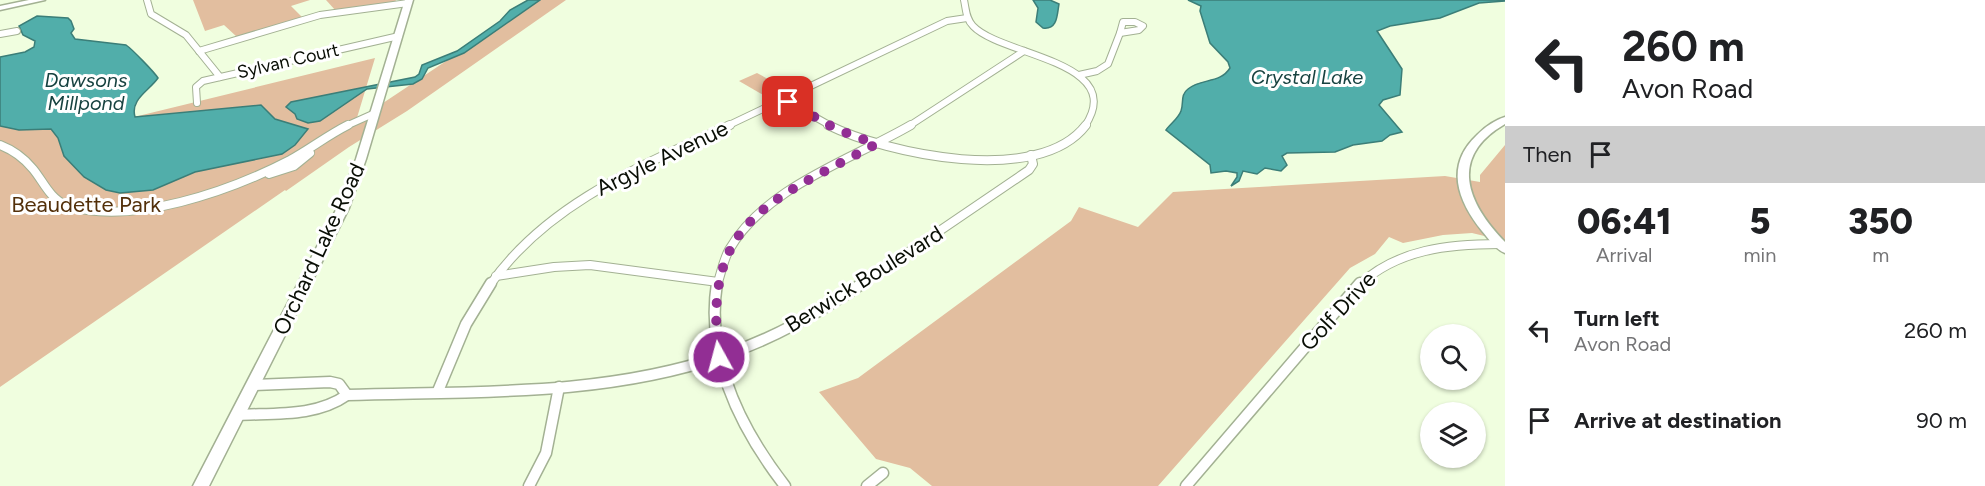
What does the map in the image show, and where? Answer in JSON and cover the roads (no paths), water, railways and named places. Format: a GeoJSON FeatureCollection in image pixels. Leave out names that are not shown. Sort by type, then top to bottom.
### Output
{"type":"FeatureCollection","features":[{"type":"Feature","properties":{"kind":"main road"},"geometry":{"type":"LineString","coordinates":[[0,8],[41,0]]}},
{"type":"Feature","properties":{"kind":"main road","name":"Orchard Lake Road"},"geometry":{"type":"LineString","coordinates":[[201,486],[343,208],[409,2]]}},
{"type":"Feature","properties":{"kind":"main road","name":"Golf Drive"},"geometry":{"type":"LineString","coordinates":[[1502,247],[1473,209],[1463,184],[1461,168],[1479,138],[1505,120]]}},
{"type":"Feature","properties":{"kind":"street"},"geometry":{"type":"LineString","coordinates":[[147,0],[152,15],[185,34],[220,77]]}},
{"type":"Feature","properties":{"kind":"street"},"geometry":{"type":"LineString","coordinates":[[783,99],[836,129],[876,144],[916,154],[949,158],[988,159],[1031,155],[1065,142],[1085,126],[1095,107],[1095,98],[1091,88],[1079,75],[1059,63],[985,36],[967,18],[964,0]]}},
{"type":"Feature","properties":{"kind":"street"},"geometry":{"type":"LineString","coordinates":[[199,51],[317,16],[409,2]]}},
{"type":"Feature","properties":{"kind":"street","name":"Argyle Avenue"},"geometry":{"type":"LineString","coordinates":[[438,391],[466,323],[496,276],[542,228],[590,194],[627,174],[947,21],[967,18]]}},
{"type":"Feature","properties":{"kind":"street"},"geometry":{"type":"LineString","coordinates":[[0,34],[16,31]]}},
{"type":"Feature","properties":{"kind":"street"},"geometry":{"type":"LineString","coordinates":[[1079,75],[1109,64],[1119,33]]}},
{"type":"Feature","properties":{"kind":"street","name":"Sylvan Court"},"geometry":{"type":"LineString","coordinates":[[197,103],[197,85],[220,77],[399,36]]}},
{"type":"Feature","properties":{"kind":"street"},"geometry":{"type":"LineString","coordinates":[[785,486],[740,419],[726,387],[715,326],[718,282],[729,249],[755,215],[775,200],[967,92],[1024,51]]}},
{"type":"Feature","properties":{"kind":"street"},"geometry":{"type":"LineString","coordinates":[[0,145],[29,163],[54,198],[79,208],[116,210],[185,200],[294,166],[322,140],[350,122],[375,113]]}},
{"type":"Feature","properties":{"kind":"street","name":"Berwick Boulevard"},"geometry":{"type":"LineString","coordinates":[[238,415],[319,410],[333,405],[347,395],[559,387],[636,377],[719,357],[769,338],[837,301],[1029,170],[1033,164],[1031,155]]}},
{"type":"Feature","properties":{"kind":"street","name":"Golf Drive"},"geometry":{"type":"LineString","coordinates":[[1186,486],[1350,292],[1369,274],[1394,259],[1418,251],[1466,244],[1502,247]]}},
{"type":"Feature","properties":{"kind":"street"},"geometry":{"type":"LineString","coordinates":[[496,276],[554,267],[590,265],[718,282]]}},
{"type":"Feature","properties":{"kind":"street"},"geometry":{"type":"LineString","coordinates":[[254,385],[330,382],[339,384],[347,395]]}},
{"type":"Feature","properties":{"kind":"street"},"geometry":{"type":"LineString","coordinates":[[529,486],[546,453],[559,387]]}},
{"type":"Feature","properties":{"kind":"street"},"geometry":{"type":"LineString","coordinates":[[867,486],[883,473]]}},
{"type":"Feature","properties":{"kind":"water"},"geometry":{"type":"Polygon","coordinates":[[[528,0],[540,0],[464,53],[428,68],[422,79],[413,84],[367,89],[320,121],[308,123],[297,119],[295,114],[286,107],[291,102],[415,77],[419,74],[422,65],[457,51],[500,21],[510,10],[528,0]]]}},
{"type":"Feature","properties":{"kind":"water"},"geometry":{"type":"Polygon","coordinates":[[[1033,0],[1050,0],[1059,4],[1056,20],[1052,26],[1043,28],[1036,22],[1038,8],[1033,0]]]}},
{"type":"Feature","properties":{"kind":"water","name":"Crystal Lake"},"geometry":{"type":"Polygon","coordinates":[[[1188,0],[1505,1],[1479,3],[1440,18],[1390,26],[1377,31],[1402,69],[1400,95],[1383,100],[1379,105],[1402,132],[1390,135],[1382,141],[1353,145],[1335,152],[1287,153],[1282,156],[1287,165],[1281,171],[1265,168],[1257,174],[1243,171],[1239,181],[1231,186],[1237,173],[1226,171],[1211,173],[1210,165],[1166,130],[1180,114],[1186,91],[1199,83],[1216,79],[1230,68],[1228,62],[1210,43],[1200,11],[1201,6],[1188,0]]]}},
{"type":"Feature","properties":{"kind":"water","name":"Dawsons Millpond"},"geometry":{"type":"Polygon","coordinates":[[[37,16],[68,18],[74,29],[71,33],[75,39],[126,45],[143,61],[158,78],[135,105],[135,117],[261,105],[275,119],[308,129],[295,145],[282,154],[195,172],[153,190],[120,193],[106,190],[84,177],[64,156],[58,138],[51,129],[19,130],[0,126],[0,57],[25,52],[34,47],[35,41],[23,35],[19,26],[37,16]]]}},
{"type":"Feature","properties":{"kind":"park label","name":"Beaudette Park"},"geometry":{"type":"Point","coordinates":[86,204]}}]}
